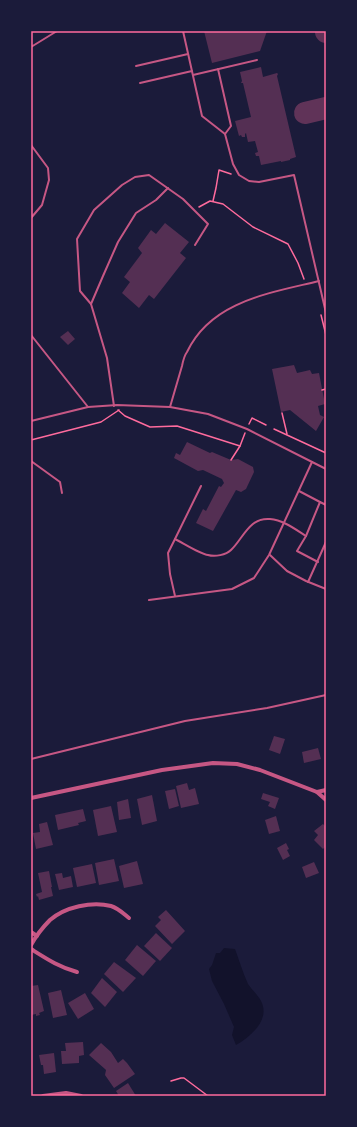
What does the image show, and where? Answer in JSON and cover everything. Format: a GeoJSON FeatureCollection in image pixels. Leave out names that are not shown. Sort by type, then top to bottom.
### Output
{"type":"FeatureCollection","features":[{"type":"Feature","properties":{"kind":"street"},"geometry":{"type":"LineString","coordinates":[[31,798],[162,770],[213,763],[237,764],[260,770],[316,792],[326,800]]}},
{"type":"Feature","properties":{"kind":"street"},"geometry":{"type":"LineString","coordinates":[[316,792],[326,790]]}},
{"type":"Feature","properties":{"kind":"street"},"geometry":{"type":"LineString","coordinates":[[31,944],[51,920],[65,911],[84,905],[94,904],[113,906],[129,918]]}},
{"type":"Feature","properties":{"kind":"street"},"geometry":{"type":"LineString","coordinates":[[31,932],[37,936]]}},
{"type":"Feature","properties":{"kind":"street"},"geometry":{"type":"LineString","coordinates":[[31,949],[47,960],[63,968],[77,972]]}},
{"type":"Feature","properties":{"kind":"street"},"geometry":{"type":"LineString","coordinates":[[43,1096],[66,1093],[81,1096]]}},
{"type":"Feature","properties":{"kind":"lane"},"geometry":{"type":"LineString","coordinates":[[31,47],[56,31]]}},
{"type":"Feature","properties":{"kind":"lane"},"geometry":{"type":"LineString","coordinates":[[183,31],[202,116],[226,134],[233,164],[240,175],[249,181],[259,182],[294,175],[326,313]]}},
{"type":"Feature","properties":{"kind":"lane"},"geometry":{"type":"LineString","coordinates":[[136,66],[188,54]]}},
{"type":"Feature","properties":{"kind":"lane"},"geometry":{"type":"LineString","coordinates":[[193,75],[257,60]]}},
{"type":"Feature","properties":{"kind":"lane"},"geometry":{"type":"LineString","coordinates":[[218,69],[231,126],[226,134]]}},
{"type":"Feature","properties":{"kind":"lane"},"geometry":{"type":"LineString","coordinates":[[140,83],[192,71]]}},
{"type":"Feature","properties":{"kind":"lane"},"geometry":{"type":"LineString","coordinates":[[31,145],[48,168],[49,180],[42,204],[31,218]]}},
{"type":"Feature","properties":{"kind":"lane"},"geometry":{"type":"LineString","coordinates":[[114,406],[107,358],[91,304],[80,291],[77,239],[94,210],[122,185],[136,177],[150,175],[183,199],[208,224],[195,245]]}},
{"type":"Feature","properties":{"kind":"lane"},"geometry":{"type":"LineString","coordinates":[[91,304],[118,242],[136,213],[156,200],[168,188]]}},
{"type":"Feature","properties":{"kind":"lane"},"geometry":{"type":"LineString","coordinates":[[170,407],[186,352],[200,331],[208,323],[237,304],[261,295],[319,281]]}},
{"type":"Feature","properties":{"kind":"lane"},"geometry":{"type":"LineString","coordinates":[[31,335],[88,408]]}},
{"type":"Feature","properties":{"kind":"lane"},"geometry":{"type":"LineString","coordinates":[[31,421],[88,408],[114,406],[170,407],[208,414],[252,431],[326,469]]}},
{"type":"Feature","properties":{"kind":"lane"},"geometry":{"type":"LineString","coordinates":[[31,461],[60,482],[62,493]]}},
{"type":"Feature","properties":{"kind":"lane"},"geometry":{"type":"LineString","coordinates":[[150,600],[232,589],[254,578],[269,554],[312,462]]}},
{"type":"Feature","properties":{"kind":"lane"},"geometry":{"type":"LineString","coordinates":[[175,596],[170,574],[168,553],[201,486]]}},
{"type":"Feature","properties":{"kind":"lane"},"geometry":{"type":"LineString","coordinates":[[299,491],[326,505]]}},
{"type":"Feature","properties":{"kind":"lane"},"geometry":{"type":"LineString","coordinates":[[318,562],[297,551],[306,536],[320,502]]}},
{"type":"Feature","properties":{"kind":"lane"},"geometry":{"type":"LineString","coordinates":[[175,539],[207,555],[219,556],[230,551],[247,529],[258,521],[269,518],[284,523],[306,536]]}},
{"type":"Feature","properties":{"kind":"lane"},"geometry":{"type":"LineString","coordinates":[[308,582],[326,542]]}},
{"type":"Feature","properties":{"kind":"lane"},"geometry":{"type":"LineString","coordinates":[[269,554],[287,571],[326,589]]}},
{"type":"Feature","properties":{"kind":"lane"},"geometry":{"type":"LineString","coordinates":[[31,759],[186,721],[267,708],[326,695]]}},
{"type":"Feature","properties":{"kind":"path"},"geometry":{"type":"LineString","coordinates":[[213,201],[219,170],[231,174]]}},
{"type":"Feature","properties":{"kind":"path"},"geometry":{"type":"LineString","coordinates":[[198,208],[210,201],[223,204],[253,226],[288,244],[298,263],[306,284]]}},
{"type":"Feature","properties":{"kind":"path"},"geometry":{"type":"LineString","coordinates":[[322,390],[326,389]]}},
{"type":"Feature","properties":{"kind":"path"},"geometry":{"type":"LineString","coordinates":[[114,406],[125,416],[150,427],[177,426],[240,446]]}},
{"type":"Feature","properties":{"kind":"path"},"geometry":{"type":"LineString","coordinates":[[31,440],[101,422],[119,410]]}},
{"type":"Feature","properties":{"kind":"path"},"geometry":{"type":"LineString","coordinates":[[282,413],[287,434]]}},
{"type":"Feature","properties":{"kind":"path"},"geometry":{"type":"LineString","coordinates":[[249,424],[252,418],[266,425]]}},
{"type":"Feature","properties":{"kind":"path"},"geometry":{"type":"LineString","coordinates":[[274,429],[326,453]]}},
{"type":"Feature","properties":{"kind":"path"},"geometry":{"type":"LineString","coordinates":[[230,460],[240,446],[245,433]]}},
{"type":"Feature","properties":{"kind":"path"},"geometry":{"type":"LineString","coordinates":[[170,1081],[184,1078],[208,1096]]}},
{"type":"Feature","properties":{"kind":"shaded area"},"geometry":{"type":"Polygon","coordinates":[[[224,948],[235,949],[248,984],[260,999],[263,1008],[263,1015],[258,1027],[253,1033],[236,1045],[232,1035],[234,1027],[212,981],[209,969],[216,953],[220,953],[224,948]]]}},
{"type":"Feature","properties":{"kind":"building"},"geometry":{"type":"Polygon","coordinates":[[[204,31],[267,31],[260,51],[212,63],[204,31]]]}},
{"type":"Feature","properties":{"kind":"building"},"geometry":{"type":"Polygon","coordinates":[[[261,67],[263,77],[278,74],[277,76],[296,157],[290,160],[261,165],[259,156],[256,156],[255,153],[258,152],[255,141],[248,142],[246,133],[245,137],[242,137],[241,135],[239,136],[235,121],[251,117],[243,83],[241,83],[240,72],[261,67]]]}},
{"type":"Feature","properties":{"kind":"building"},"geometry":{"type":"Polygon","coordinates":[[[165,223],[189,242],[180,253],[186,258],[154,299],[149,295],[139,308],[122,293],[130,282],[124,277],[142,253],[138,248],[151,230],[156,234],[165,223]]]}},
{"type":"Feature","properties":{"kind":"building"},"geometry":{"type":"Polygon","coordinates":[[[68,331],[75,339],[68,345],[60,337],[68,331]]]}},
{"type":"Feature","properties":{"kind":"building"},"geometry":{"type":"Polygon","coordinates":[[[294,365],[297,373],[310,370],[312,374],[319,373],[325,404],[318,406],[320,415],[324,417],[316,431],[290,410],[281,412],[272,369],[294,365]]]}},
{"type":"Feature","properties":{"kind":"building"},"geometry":{"type":"Polygon","coordinates":[[[187,442],[210,453],[212,452],[231,460],[238,459],[253,467],[254,472],[246,489],[241,492],[236,490],[213,531],[196,523],[203,509],[206,511],[219,486],[221,487],[224,483],[222,479],[203,470],[198,471],[174,458],[176,453],[180,455],[187,442]]]}},
{"type":"Feature","properties":{"kind":"building"},"geometry":{"type":"Polygon","coordinates":[[[274,736],[285,739],[280,754],[269,750],[274,736]]]}},
{"type":"Feature","properties":{"kind":"building"},"geometry":{"type":"Polygon","coordinates":[[[318,748],[321,759],[304,763],[302,752],[318,748]]]}},
{"type":"Feature","properties":{"kind":"building"},"geometry":{"type":"Polygon","coordinates":[[[187,783],[189,790],[195,788],[199,804],[181,808],[176,786],[187,783]]]}},
{"type":"Feature","properties":{"kind":"building"},"geometry":{"type":"Polygon","coordinates":[[[175,789],[179,806],[169,809],[165,791],[175,789]]]}},
{"type":"Feature","properties":{"kind":"building"},"geometry":{"type":"Polygon","coordinates":[[[263,793],[279,798],[275,809],[268,806],[270,802],[261,799],[263,793]]]}},
{"type":"Feature","properties":{"kind":"building"},"geometry":{"type":"Polygon","coordinates":[[[152,795],[157,821],[142,825],[137,799],[152,795]]]}},
{"type":"Feature","properties":{"kind":"building"},"geometry":{"type":"Polygon","coordinates":[[[128,799],[131,818],[119,820],[117,802],[128,799]]]}},
{"type":"Feature","properties":{"kind":"building"},"geometry":{"type":"Polygon","coordinates":[[[111,806],[117,832],[98,836],[93,810],[111,806]]]}},
{"type":"Feature","properties":{"kind":"building"},"geometry":{"type":"Polygon","coordinates":[[[83,809],[86,821],[78,823],[79,825],[58,830],[55,815],[83,809]]]}},
{"type":"Feature","properties":{"kind":"building"},"geometry":{"type":"Polygon","coordinates":[[[276,816],[280,831],[269,834],[265,820],[276,816]]]}},
{"type":"Feature","properties":{"kind":"building"},"geometry":{"type":"Polygon","coordinates":[[[47,822],[53,845],[36,849],[33,833],[40,832],[39,824],[47,822]]]}},
{"type":"Feature","properties":{"kind":"building"},"geometry":{"type":"Polygon","coordinates":[[[323,824],[326,827],[326,846],[323,849],[314,840],[318,835],[314,831],[323,824]]]}},
{"type":"Feature","properties":{"kind":"building"},"geometry":{"type":"Polygon","coordinates":[[[286,843],[290,856],[283,860],[277,848],[286,843]]]}},
{"type":"Feature","properties":{"kind":"building"},"geometry":{"type":"Polygon","coordinates":[[[114,859],[119,881],[99,885],[95,863],[114,859]]]}},
{"type":"Feature","properties":{"kind":"building"},"geometry":{"type":"Polygon","coordinates":[[[137,861],[143,884],[124,888],[119,866],[137,861]]]}},
{"type":"Feature","properties":{"kind":"building"},"geometry":{"type":"Polygon","coordinates":[[[314,862],[319,873],[306,878],[302,867],[314,862]]]}},
{"type":"Feature","properties":{"kind":"building"},"geometry":{"type":"Polygon","coordinates":[[[92,864],[96,883],[77,887],[73,868],[92,864]]]}},
{"type":"Feature","properties":{"kind":"building"},"geometry":{"type":"Polygon","coordinates":[[[49,871],[53,896],[39,900],[36,894],[42,892],[38,873],[49,871]]]}},
{"type":"Feature","properties":{"kind":"building"},"geometry":{"type":"Polygon","coordinates":[[[62,873],[63,878],[71,876],[73,887],[59,890],[55,874],[62,873]]]}},
{"type":"Feature","properties":{"kind":"building"},"geometry":{"type":"Polygon","coordinates":[[[166,910],[185,931],[172,944],[155,926],[161,920],[158,917],[166,910]]]}},
{"type":"Feature","properties":{"kind":"building"},"geometry":{"type":"Polygon","coordinates":[[[156,933],[172,948],[160,961],[144,946],[156,933]]]}},
{"type":"Feature","properties":{"kind":"building"},"geometry":{"type":"Polygon","coordinates":[[[137,945],[156,961],[143,976],[125,960],[137,945]]]}},
{"type":"Feature","properties":{"kind":"building"},"geometry":{"type":"Polygon","coordinates":[[[114,962],[136,978],[123,992],[104,974],[114,962]]]}},
{"type":"Feature","properties":{"kind":"building"},"geometry":{"type":"Polygon","coordinates":[[[102,978],[117,992],[105,1007],[91,993],[102,978]]]}},
{"type":"Feature","properties":{"kind":"building"},"geometry":{"type":"Polygon","coordinates":[[[38,985],[44,1011],[39,1013],[40,1015],[36,1016],[36,1014],[31,1015],[31,986],[38,985]]]}},
{"type":"Feature","properties":{"kind":"building"},"geometry":{"type":"Polygon","coordinates":[[[61,990],[67,1015],[53,1018],[48,993],[61,990]]]}},
{"type":"Feature","properties":{"kind":"building"},"geometry":{"type":"Polygon","coordinates":[[[85,993],[94,1009],[78,1019],[68,1003],[85,993]]]}},
{"type":"Feature","properties":{"kind":"building"},"geometry":{"type":"Polygon","coordinates":[[[83,1042],[84,1055],[79,1056],[79,1063],[62,1064],[61,1051],[66,1051],[65,1043],[83,1042]]]}},
{"type":"Feature","properties":{"kind":"building"},"geometry":{"type":"Polygon","coordinates":[[[101,1043],[111,1052],[118,1063],[123,1059],[135,1074],[114,1088],[105,1075],[106,1070],[89,1055],[101,1043]]]}},
{"type":"Feature","properties":{"kind":"building"},"geometry":{"type":"Polygon","coordinates":[[[54,1053],[56,1072],[44,1074],[43,1065],[41,1065],[39,1055],[54,1053]]]}},
{"type":"Feature","properties":{"kind":"building"},"geometry":{"type":"Polygon","coordinates":[[[128,1083],[136,1096],[119,1096],[116,1091],[128,1083]]]}},
{"type":"Feature","properties":{"kind":"taxiway"},"geometry":{"type":"LineString","coordinates":[[305,113],[326,108]]}}]}
